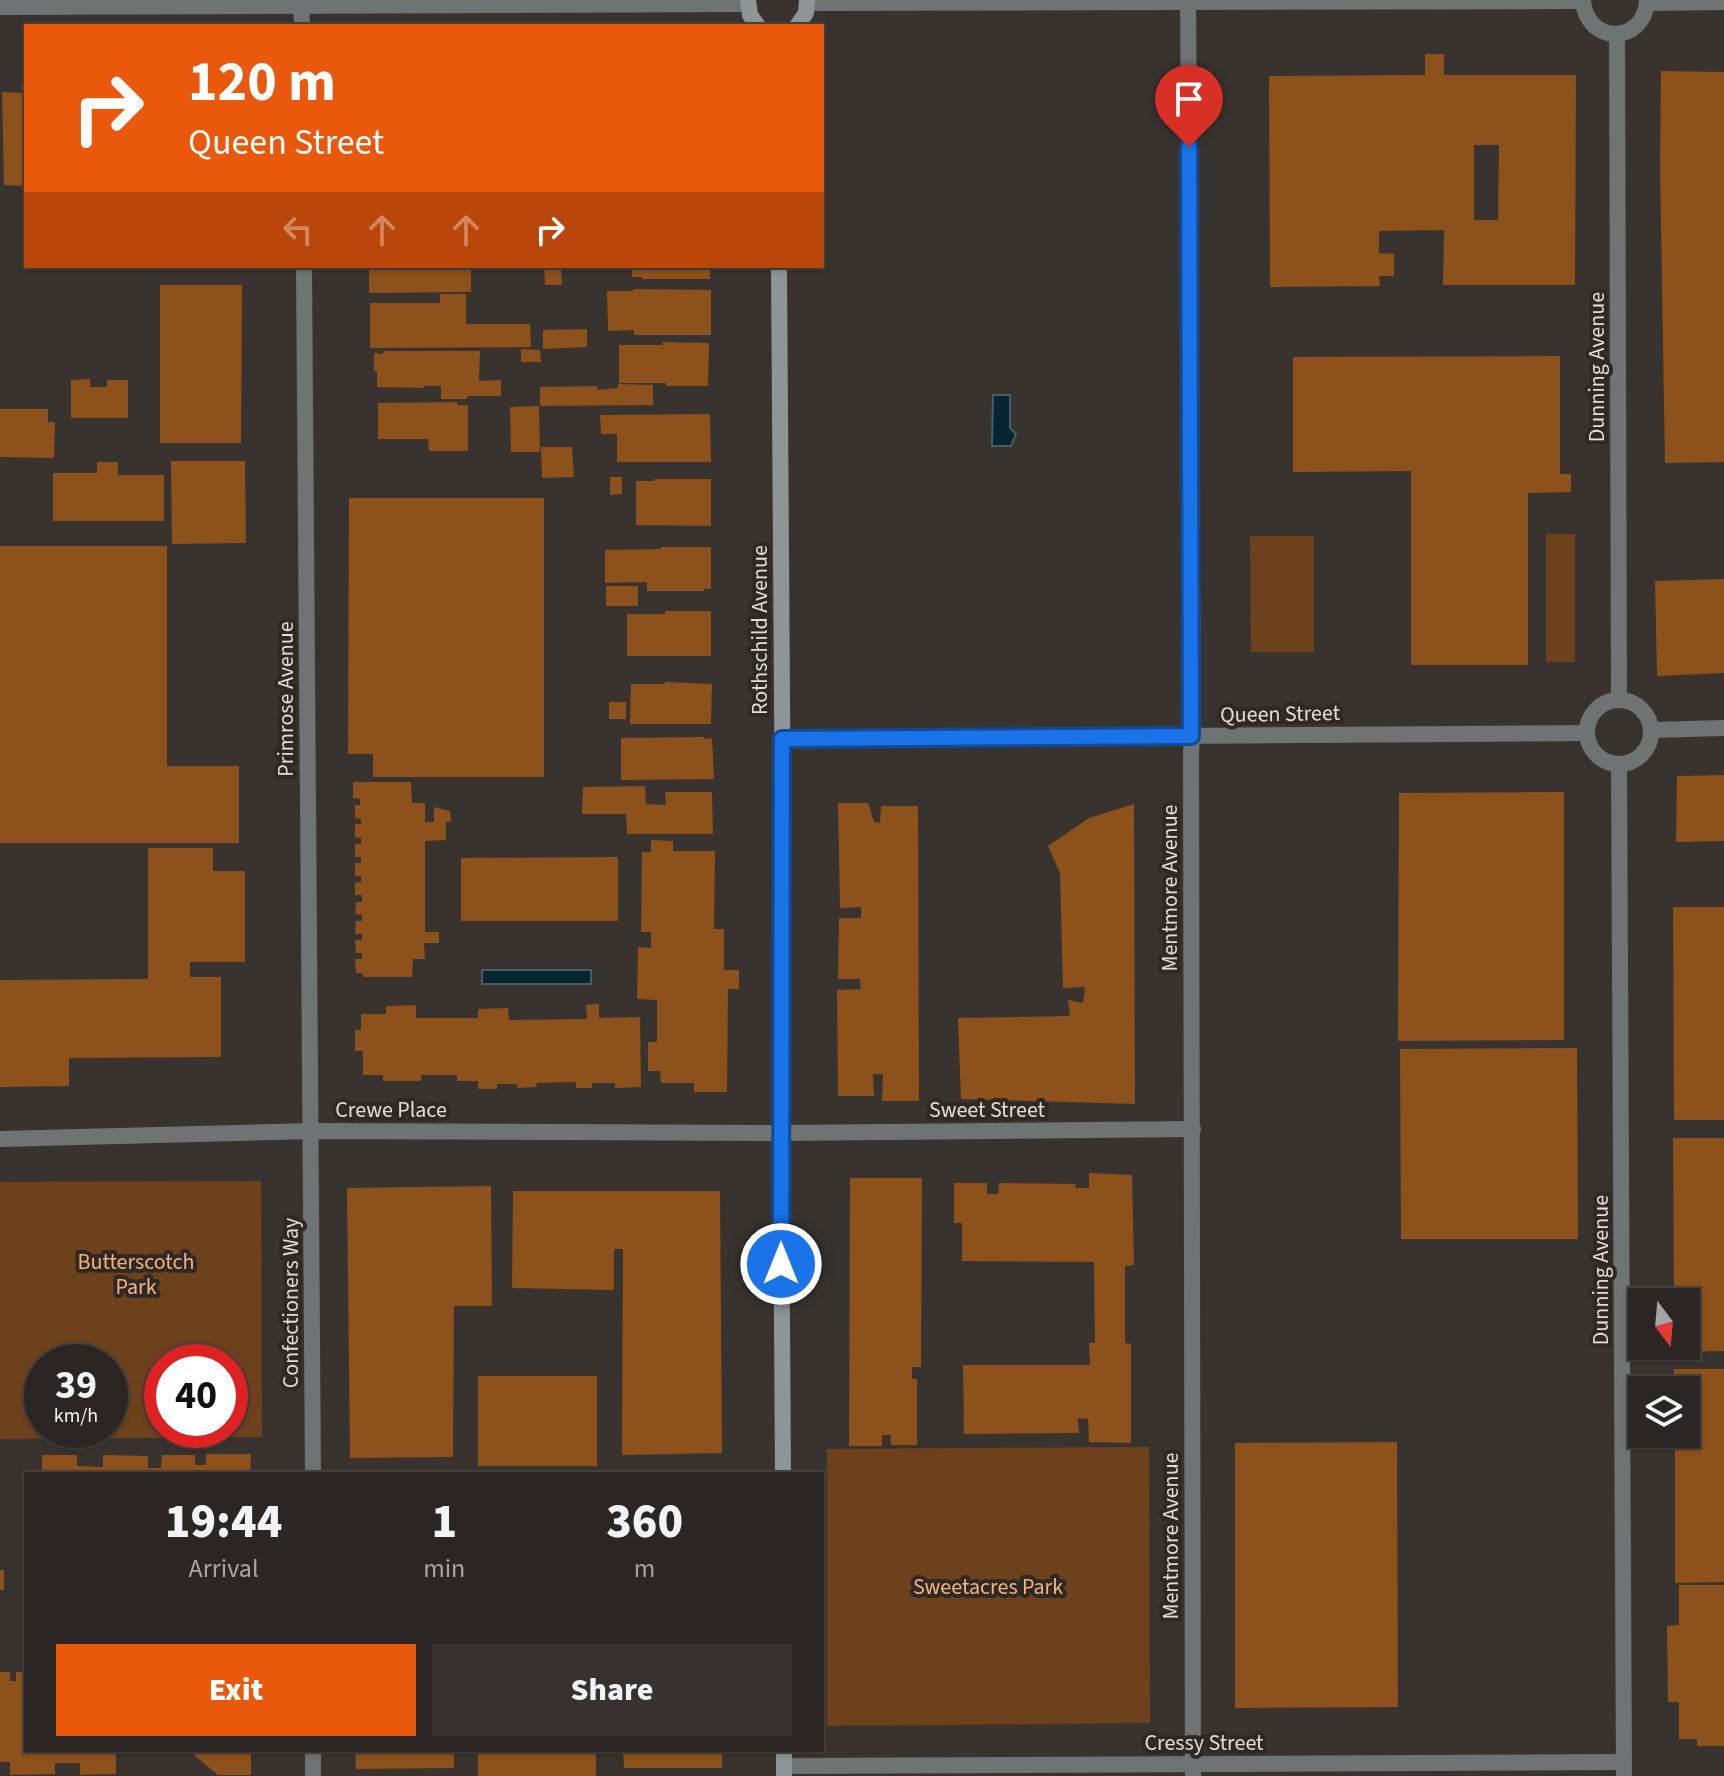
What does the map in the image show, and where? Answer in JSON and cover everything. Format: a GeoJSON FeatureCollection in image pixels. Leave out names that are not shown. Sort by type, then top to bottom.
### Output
{"type":"FeatureCollection","features":[{"type":"Feature","properties":{"kind":"street"},"geometry":{"type":"LineString","coordinates":[[798,24],[806,13],[807,1],[1582,1],[1589,21],[1606,33],[1617,34],[1628,32],[1638,24],[1645,14],[1648,1],[1724,2]]}},
{"type":"Feature","properties":{"kind":"street","name":"Mentmore Avenue"},"geometry":{"type":"LineString","coordinates":[[1188,1],[1193,1770]]}},
{"type":"Feature","properties":{"kind":"street"},"geometry":{"type":"LineString","coordinates":[[0,7],[748,2],[750,15],[757,24]]}},
{"type":"Feature","properties":{"kind":"street"},"geometry":{"type":"LineString","coordinates":[[301,3],[302,24]]}},
{"type":"Feature","properties":{"kind":"street","name":"Dunning Avenue"},"geometry":{"type":"LineString","coordinates":[[1617,34],[1619,700]]}},
{"type":"Feature","properties":{"kind":"street","name":"Primrose Avenue"},"geometry":{"type":"LineString","coordinates":[[304,268],[311,1131]]}},
{"type":"Feature","properties":{"kind":"street","name":"Rothschild Avenue"},"geometry":{"type":"LineString","coordinates":[[779,268],[783,1472]]}},
{"type":"Feature","properties":{"kind":"street"},"geometry":{"type":"LineString","coordinates":[[1619,700],[1644,712],[1651,730],[1649,743],[1642,754],[1619,764],[1601,758],[1589,742],[1587,733],[1596,710],[1619,700]]}},
{"type":"Feature","properties":{"kind":"street"},"geometry":{"type":"LineString","coordinates":[[1651,730],[1724,728]]}},
{"type":"Feature","properties":{"kind":"street","name":"Queen Street"},"geometry":{"type":"LineString","coordinates":[[782,739],[1587,733]]}},
{"type":"Feature","properties":{"kind":"street","name":"Dunning Avenue"},"geometry":{"type":"LineString","coordinates":[[1619,764],[1624,1769]]}},
{"type":"Feature","properties":{"kind":"street","name":"Sweet Street"},"geometry":{"type":"LineString","coordinates":[[781,1133],[1193,1129]]}},
{"type":"Feature","properties":{"kind":"street","name":"Crewe Place"},"geometry":{"type":"LineString","coordinates":[[0,1139],[311,1131],[781,1133]]}},
{"type":"Feature","properties":{"kind":"street","name":"Confectioners Way"},"geometry":{"type":"LineString","coordinates":[[311,1131],[313,1472]]}},
{"type":"Feature","properties":{"kind":"street"},"geometry":{"type":"LineString","coordinates":[[313,1752],[313,1776]]}},
{"type":"Feature","properties":{"kind":"street","name":"Cressy Street"},"geometry":{"type":"LineString","coordinates":[[784,1764],[1193,1770],[1624,1769]]}},
{"type":"Feature","properties":{"kind":"green space"},"geometry":{"type":"Polygon","coordinates":[[[1546,534],[1575,534],[1575,662],[1546,662],[1546,534]]]}},
{"type":"Feature","properties":{"kind":"green space"},"geometry":{"type":"Polygon","coordinates":[[[1250,536],[1314,536],[1314,652],[1251,652],[1250,536]]]}},
{"type":"Feature","properties":{"kind":"green space","name":"Butterscotch Park"},"geometry":{"type":"Polygon","coordinates":[[[261,1181],[262,1437],[248,1437],[248,1344],[144,1344],[144,1438],[128,1438],[128,1344],[24,1344],[24,1439],[0,1439],[0,1182],[261,1181]]]}},
{"type":"Feature","properties":{"kind":"green space","name":"Sweetacres Park"},"geometry":{"type":"Polygon","coordinates":[[[1149,1447],[1150,1723],[827,1726],[827,1449],[1149,1447]]]}},
{"type":"Feature","properties":{"kind":"water"},"geometry":{"type":"Polygon","coordinates":[[[993,395],[1010,395],[1010,428],[1016,434],[1011,446],[992,446],[993,395]]]}},
{"type":"Feature","properties":{"kind":"water"},"geometry":{"type":"Polygon","coordinates":[[[482,970],[591,970],[591,984],[482,984],[482,970]]]}},
{"type":"Feature","properties":{"kind":"building"},"geometry":{"type":"Polygon","coordinates":[[[1425,54],[1444,54],[1444,75],[1576,75],[1575,285],[1443,285],[1444,230],[1379,231],[1379,253],[1394,254],[1394,276],[1379,276],[1380,286],[1270,287],[1269,76],[1425,75],[1425,54]],[[1474,145],[1474,220],[1498,220],[1499,145],[1474,145]]]}},
{"type":"Feature","properties":{"kind":"building"},"geometry":{"type":"Polygon","coordinates":[[[1661,71],[1724,72],[1724,462],[1665,463],[1661,71]]]}},
{"type":"Feature","properties":{"kind":"building"},"geometry":{"type":"Polygon","coordinates":[[[21,83],[24,83],[24,186],[4,185],[2,92],[22,93],[21,83]]]}},
{"type":"Feature","properties":{"kind":"building"},"geometry":{"type":"Polygon","coordinates":[[[369,268],[471,268],[471,292],[369,293],[369,268]]]}},
{"type":"Feature","properties":{"kind":"building"},"geometry":{"type":"Polygon","coordinates":[[[544,268],[561,270],[562,285],[545,285],[544,268]]]}},
{"type":"Feature","properties":{"kind":"building"},"geometry":{"type":"Polygon","coordinates":[[[632,268],[710,268],[710,279],[632,277],[632,268]]]}},
{"type":"Feature","properties":{"kind":"building"},"geometry":{"type":"Polygon","coordinates":[[[160,285],[242,285],[241,443],[160,443],[160,285]]]}},
{"type":"Feature","properties":{"kind":"building"},"geometry":{"type":"Polygon","coordinates":[[[711,290],[711,335],[634,335],[634,330],[608,331],[607,291],[711,290]]]}},
{"type":"Feature","properties":{"kind":"building"},"geometry":{"type":"Polygon","coordinates":[[[440,294],[466,294],[466,324],[530,324],[531,347],[370,348],[370,303],[440,303],[440,294]]]}},
{"type":"Feature","properties":{"kind":"building"},"geometry":{"type":"Polygon","coordinates":[[[587,329],[587,347],[543,349],[543,330],[587,329]]]}},
{"type":"Feature","properties":{"kind":"building"},"geometry":{"type":"Polygon","coordinates":[[[663,342],[709,343],[708,386],[619,383],[619,345],[662,345],[663,342]]]}},
{"type":"Feature","properties":{"kind":"building"},"geometry":{"type":"Polygon","coordinates":[[[521,349],[540,350],[541,362],[521,362],[521,349]]]}},
{"type":"Feature","properties":{"kind":"building"},"geometry":{"type":"Polygon","coordinates":[[[383,351],[480,351],[479,381],[501,380],[501,396],[441,399],[441,386],[377,387],[374,353],[383,354],[383,351]]]}},
{"type":"Feature","properties":{"kind":"building"},"geometry":{"type":"Polygon","coordinates":[[[1560,356],[1560,474],[1571,474],[1571,492],[1528,493],[1528,665],[1411,665],[1411,471],[1293,472],[1293,357],[1560,356]]]}},
{"type":"Feature","properties":{"kind":"building"},"geometry":{"type":"Polygon","coordinates":[[[90,379],[90,387],[107,387],[107,380],[128,380],[128,418],[71,418],[71,380],[90,379]]]}},
{"type":"Feature","properties":{"kind":"building"},"geometry":{"type":"Polygon","coordinates":[[[618,384],[653,385],[653,405],[540,406],[540,387],[597,386],[597,390],[618,388],[618,384]]]}},
{"type":"Feature","properties":{"kind":"building"},"geometry":{"type":"Polygon","coordinates":[[[457,402],[457,405],[468,405],[468,451],[429,451],[428,439],[378,439],[378,403],[457,402]]]}},
{"type":"Feature","properties":{"kind":"building"},"geometry":{"type":"Polygon","coordinates":[[[539,406],[540,452],[511,452],[510,407],[539,406]]]}},
{"type":"Feature","properties":{"kind":"building"},"geometry":{"type":"Polygon","coordinates":[[[0,409],[48,409],[48,422],[55,422],[54,458],[0,457],[0,409]]]}},
{"type":"Feature","properties":{"kind":"building"},"geometry":{"type":"Polygon","coordinates":[[[710,414],[711,462],[617,462],[617,434],[601,434],[600,415],[710,414]]]}},
{"type":"Feature","properties":{"kind":"building"},"geometry":{"type":"Polygon","coordinates":[[[541,447],[572,447],[574,477],[542,478],[541,447]]]}},
{"type":"Feature","properties":{"kind":"building"},"geometry":{"type":"Polygon","coordinates":[[[171,461],[245,461],[246,543],[172,544],[171,461]]]}},
{"type":"Feature","properties":{"kind":"building"},"geometry":{"type":"Polygon","coordinates":[[[97,462],[118,462],[118,475],[164,475],[164,521],[53,521],[53,473],[97,473],[97,462]]]}},
{"type":"Feature","properties":{"kind":"building"},"geometry":{"type":"Polygon","coordinates":[[[610,477],[622,477],[622,494],[610,495],[610,477]]]}},
{"type":"Feature","properties":{"kind":"building"},"geometry":{"type":"Polygon","coordinates":[[[711,479],[711,526],[636,525],[636,481],[711,479]]]}},
{"type":"Feature","properties":{"kind":"building"},"geometry":{"type":"Polygon","coordinates":[[[349,498],[544,498],[544,777],[373,777],[373,754],[348,754],[349,498]]]}},
{"type":"Feature","properties":{"kind":"building"},"geometry":{"type":"Polygon","coordinates":[[[0,546],[167,546],[167,766],[239,766],[239,843],[0,843],[0,546]]]}},
{"type":"Feature","properties":{"kind":"building"},"geometry":{"type":"Polygon","coordinates":[[[711,547],[711,589],[647,591],[647,582],[605,583],[605,550],[711,547]]]}},
{"type":"Feature","properties":{"kind":"building"},"geometry":{"type":"Polygon","coordinates":[[[1724,579],[1724,673],[1657,676],[1655,581],[1724,579]]]}},
{"type":"Feature","properties":{"kind":"building"},"geometry":{"type":"Polygon","coordinates":[[[606,586],[638,586],[638,606],[606,606],[606,586]]]}},
{"type":"Feature","properties":{"kind":"building"},"geometry":{"type":"Polygon","coordinates":[[[665,611],[711,611],[711,656],[627,656],[627,614],[665,614],[665,611]]]}},
{"type":"Feature","properties":{"kind":"building"},"geometry":{"type":"Polygon","coordinates":[[[631,684],[712,684],[711,724],[630,724],[631,684]]]}},
{"type":"Feature","properties":{"kind":"building"},"geometry":{"type":"Polygon","coordinates":[[[609,702],[626,702],[626,719],[609,719],[609,702]]]}},
{"type":"Feature","properties":{"kind":"building"},"geometry":{"type":"Polygon","coordinates":[[[621,738],[712,738],[714,779],[621,780],[621,738]]]}},
{"type":"Feature","properties":{"kind":"building"},"geometry":{"type":"Polygon","coordinates":[[[1724,775],[1724,841],[1676,842],[1677,776],[1724,775]]]}},
{"type":"Feature","properties":{"kind":"building"},"geometry":{"type":"Polygon","coordinates":[[[353,782],[411,782],[412,803],[425,803],[425,822],[434,822],[434,807],[450,811],[451,822],[446,822],[446,840],[425,841],[425,932],[439,932],[439,943],[424,943],[425,959],[413,959],[412,977],[363,977],[362,973],[356,973],[355,959],[362,959],[362,953],[356,953],[355,940],[362,940],[362,934],[355,934],[356,921],[362,921],[362,915],[355,914],[356,902],[362,902],[362,895],[355,895],[355,883],[361,882],[361,876],[355,876],[355,863],[361,863],[361,857],[355,857],[355,844],[361,844],[361,838],[355,837],[355,824],[361,824],[361,819],[355,818],[355,805],[360,805],[360,799],[353,798],[353,782]]]}},
{"type":"Feature","properties":{"kind":"building"},"geometry":{"type":"Polygon","coordinates":[[[645,786],[646,804],[666,805],[665,792],[712,792],[713,834],[627,834],[626,814],[582,814],[583,787],[645,786]]]}},
{"type":"Feature","properties":{"kind":"building"},"geometry":{"type":"Polygon","coordinates":[[[1564,792],[1564,1040],[1398,1041],[1399,793],[1564,792]]]}},
{"type":"Feature","properties":{"kind":"building"},"geometry":{"type":"Polygon","coordinates":[[[838,803],[868,803],[874,822],[880,823],[881,806],[918,806],[919,1101],[882,1101],[883,1074],[873,1074],[874,1096],[838,1096],[837,990],[861,989],[860,979],[838,979],[839,918],[861,918],[861,907],[840,908],[838,803]]]}},
{"type":"Feature","properties":{"kind":"building"},"geometry":{"type":"Polygon","coordinates":[[[1134,804],[1135,1104],[961,1099],[958,1018],[1070,1016],[1068,1000],[1083,1003],[1085,987],[1063,988],[1060,873],[1048,846],[1089,818],[1134,804]]]}},
{"type":"Feature","properties":{"kind":"building"},"geometry":{"type":"Polygon","coordinates":[[[651,840],[673,841],[673,851],[715,851],[714,929],[724,929],[724,970],[739,970],[739,989],[728,989],[727,1092],[694,1092],[694,1083],[661,1083],[660,1071],[648,1071],[648,1042],[657,1042],[657,1000],[637,999],[638,947],[651,948],[651,932],[641,932],[642,852],[651,852],[651,840]]]}},
{"type":"Feature","properties":{"kind":"building"},"geometry":{"type":"Polygon","coordinates":[[[148,848],[213,848],[213,871],[245,871],[245,962],[190,962],[190,977],[221,977],[221,1057],[69,1058],[69,1086],[0,1087],[0,980],[148,979],[148,848]]]}},
{"type":"Feature","properties":{"kind":"building"},"geometry":{"type":"Polygon","coordinates":[[[618,857],[618,921],[461,921],[461,858],[618,857]]]}},
{"type":"Feature","properties":{"kind":"building"},"geometry":{"type":"Polygon","coordinates":[[[1673,907],[1724,907],[1724,1120],[1674,1120],[1673,907]]]}},
{"type":"Feature","properties":{"kind":"building"},"geometry":{"type":"Polygon","coordinates":[[[599,1004],[599,1018],[640,1017],[641,1087],[615,1088],[615,1083],[592,1083],[592,1088],[576,1088],[576,1082],[536,1083],[537,1087],[517,1088],[517,1084],[497,1084],[497,1089],[478,1089],[478,1081],[457,1081],[457,1075],[421,1075],[421,1081],[383,1081],[383,1075],[363,1075],[363,1051],[355,1051],[355,1030],[361,1030],[361,1014],[386,1014],[386,1006],[416,1005],[416,1018],[478,1018],[478,1009],[508,1008],[509,1020],[587,1019],[586,1005],[599,1004]]]}},
{"type":"Feature","properties":{"kind":"building"},"geometry":{"type":"Polygon","coordinates":[[[1577,1048],[1578,1239],[1401,1239],[1400,1049],[1577,1048]]]}},
{"type":"Feature","properties":{"kind":"building"},"geometry":{"type":"Polygon","coordinates":[[[1673,1138],[1724,1138],[1724,1351],[1700,1351],[1700,1288],[1674,1288],[1673,1138]]]}},
{"type":"Feature","properties":{"kind":"building"},"geometry":{"type":"Polygon","coordinates":[[[1089,1173],[1132,1175],[1134,1265],[1125,1266],[1125,1343],[1131,1344],[1131,1443],[1089,1442],[1088,1419],[1078,1418],[1079,1433],[964,1434],[963,1365],[1090,1365],[1089,1343],[1095,1343],[1094,1262],[962,1261],[962,1223],[954,1223],[954,1183],[987,1183],[987,1194],[998,1194],[999,1183],[1076,1184],[1075,1188],[1089,1188],[1089,1173]]]}},
{"type":"Feature","properties":{"kind":"building"},"geometry":{"type":"Polygon","coordinates":[[[850,1178],[922,1178],[921,1367],[912,1367],[912,1379],[917,1379],[917,1445],[891,1445],[891,1435],[882,1435],[882,1446],[849,1446],[850,1178]]]}},
{"type":"Feature","properties":{"kind":"building"},"geometry":{"type":"Polygon","coordinates":[[[491,1186],[492,1306],[454,1306],[453,1457],[350,1458],[347,1188],[491,1186]]]}},
{"type":"Feature","properties":{"kind":"building"},"geometry":{"type":"Polygon","coordinates":[[[513,1191],[720,1191],[722,1453],[622,1455],[623,1249],[614,1249],[614,1290],[512,1288],[513,1191]]]}},
{"type":"Feature","properties":{"kind":"building"},"geometry":{"type":"Polygon","coordinates":[[[1674,1369],[1724,1369],[1724,1582],[1675,1583],[1675,1448],[1700,1448],[1700,1376],[1674,1376],[1674,1369]]]}},
{"type":"Feature","properties":{"kind":"building"},"geometry":{"type":"Polygon","coordinates":[[[478,1376],[597,1376],[597,1466],[478,1466],[478,1376]]]}},
{"type":"Feature","properties":{"kind":"building"},"geometry":{"type":"Polygon","coordinates":[[[1397,1442],[1398,1707],[1235,1708],[1235,1443],[1397,1442]]]}},
{"type":"Feature","properties":{"kind":"building"},"geometry":{"type":"Polygon","coordinates":[[[206,1454],[251,1454],[250,1472],[42,1472],[42,1455],[77,1455],[77,1466],[103,1467],[103,1455],[148,1456],[148,1468],[161,1468],[162,1455],[195,1455],[195,1465],[206,1465],[206,1454]]]}},
{"type":"Feature","properties":{"kind":"building"},"geometry":{"type":"Polygon","coordinates":[[[0,1570],[4,1570],[4,1590],[0,1590],[0,1570]]]}},
{"type":"Feature","properties":{"kind":"building"},"geometry":{"type":"Polygon","coordinates":[[[1679,1585],[1724,1585],[1724,1746],[1697,1746],[1697,1739],[1679,1739],[1679,1702],[1668,1702],[1667,1626],[1679,1625],[1679,1585]]]}},
{"type":"Feature","properties":{"kind":"building"},"geometry":{"type":"Polygon","coordinates":[[[0,1672],[10,1672],[10,1681],[16,1681],[16,1672],[24,1672],[24,1752],[116,1752],[116,1774],[80,1775],[80,1763],[55,1763],[55,1774],[10,1775],[10,1762],[0,1762],[0,1672]]]}},
{"type":"Feature","properties":{"kind":"building"},"geometry":{"type":"Polygon","coordinates":[[[190,1752],[251,1752],[251,1775],[218,1775],[190,1752]]]}},
{"type":"Feature","properties":{"kind":"building"},"geometry":{"type":"Polygon","coordinates":[[[355,1752],[454,1752],[454,1768],[356,1769],[355,1752]]]}},
{"type":"Feature","properties":{"kind":"building"},"geometry":{"type":"Polygon","coordinates":[[[478,1752],[596,1752],[596,1776],[478,1776],[478,1752]]]}},
{"type":"Feature","properties":{"kind":"building"},"geometry":{"type":"Polygon","coordinates":[[[623,1752],[722,1752],[722,1768],[624,1768],[623,1752]]]}},
{"type":"Feature","properties":{"kind":"route"},"geometry":{"type":"LineString","coordinates":[[781,1264],[782,739],[1191,736],[1189,147]]}}]}
